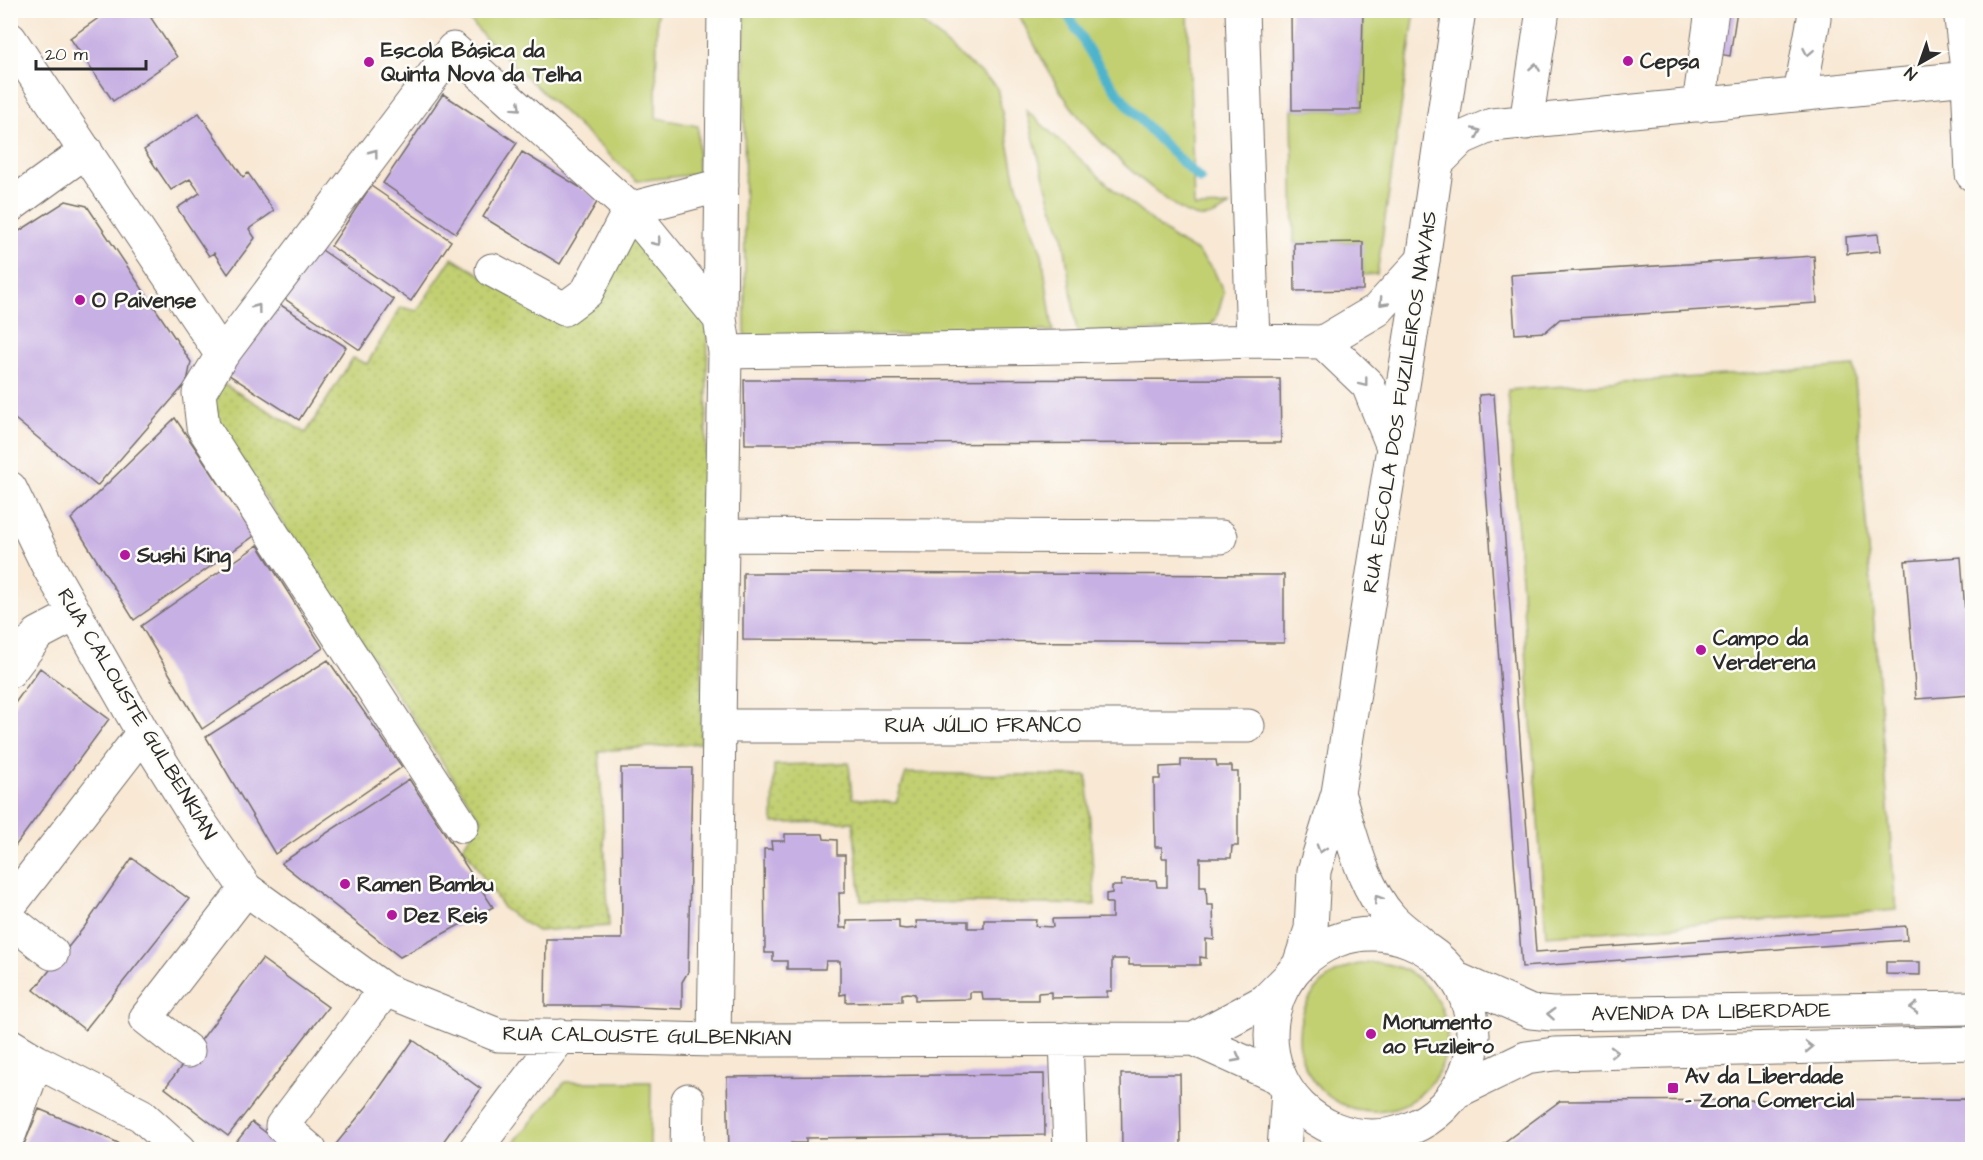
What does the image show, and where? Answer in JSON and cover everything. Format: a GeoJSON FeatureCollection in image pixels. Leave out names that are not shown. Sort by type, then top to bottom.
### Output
{"type":"FeatureCollection","features":[{"type":"Feature","properties":{"kind":"street"},"geometry":{"type":"LineString","coordinates":[[714,1040],[725,352],[720,319],[724,10]]}},
{"type":"Feature","properties":{"kind":"street"},"geometry":{"type":"LineString","coordinates":[[1242,10],[1253,341]]}},
{"type":"Feature","properties":{"kind":"street","name":"RUA ESCOLA DOS FUZILEIROS NAVAIS"},"geometry":{"type":"LineString","coordinates":[[1294,971],[1311,929],[1314,871],[1338,793],[1423,260],[1459,10]]}},
{"type":"Feature","properties":{"kind":"street"},"geometry":{"type":"LineString","coordinates":[[1526,123],[1543,10]]}},
{"type":"Feature","properties":{"kind":"street"},"geometry":{"type":"LineString","coordinates":[[1699,105],[1712,10]]}},
{"type":"Feature","properties":{"kind":"street"},"geometry":{"type":"LineString","coordinates":[[1800,94],[1814,10]]}},
{"type":"Feature","properties":{"kind":"street"},"geometry":{"type":"LineString","coordinates":[[1960,10],[1968,78],[1972,174]]}},
{"type":"Feature","properties":{"kind":"street"},"geometry":{"type":"LineString","coordinates":[[10,39],[222,355]]}},
{"type":"Feature","properties":{"kind":"street"},"geometry":{"type":"LineString","coordinates":[[462,826],[203,427],[199,393],[222,355],[453,49],[630,208],[720,319]]}},
{"type":"Feature","properties":{"kind":"street"},"geometry":{"type":"LineString","coordinates":[[1437,163],[1462,138],[1492,125],[1968,78]]}},
{"type":"Feature","properties":{"kind":"street"},"geometry":{"type":"LineString","coordinates":[[10,206],[86,151]]}},
{"type":"Feature","properties":{"kind":"street"},"geometry":{"type":"LineString","coordinates":[[492,270],[564,309],[587,292],[630,208],[722,185]]}},
{"type":"Feature","properties":{"kind":"street"},"geometry":{"type":"LineString","coordinates":[[725,352],[1065,347],[1253,341],[1323,342],[1377,310],[1423,260]]}},
{"type":"Feature","properties":{"kind":"street"},"geometry":{"type":"LineString","coordinates":[[1323,342],[1368,385],[1393,447]]}},
{"type":"Feature","properties":{"kind":"street","name":"RUA CALOUSTE GULBENKIAN"},"geometry":{"type":"LineString","coordinates":[[10,488],[47,564],[143,733],[188,805],[246,889],[385,990],[498,1035],[714,1040],[1194,1039],[1233,1020],[1265,1000],[1294,971]]}},
{"type":"Feature","properties":{"kind":"street"},"geometry":{"type":"LineString","coordinates":[[722,535],[1221,537]]}},
{"type":"Feature","properties":{"kind":"street"},"geometry":{"type":"LineString","coordinates":[[10,671],[38,634],[76,614]]}},
{"type":"Feature","properties":{"kind":"street","name":"RUA JÚLIO FRANCO"},"geometry":{"type":"LineString","coordinates":[[719,726],[1248,726]]}},
{"type":"Feature","properties":{"kind":"street"},"geometry":{"type":"LineString","coordinates":[[10,905],[143,733]]}},
{"type":"Feature","properties":{"kind":"street","name":"RUA ESCOLA DOS FUZILEIROS NAVAIS"},"geometry":{"type":"LineString","coordinates":[[1338,793],[1362,868],[1377,898],[1392,919],[1434,955]]}},
{"type":"Feature","properties":{"kind":"street"},"geometry":{"type":"LineString","coordinates":[[188,1051],[146,1018],[246,889]]}},
{"type":"Feature","properties":{"kind":"street"},"geometry":{"type":"LineString","coordinates":[[10,920],[52,953]]}},
{"type":"Feature","properties":{"kind":"street"},"geometry":{"type":"LineString","coordinates":[[1370,1149],[1385,1140],[1411,1130],[1438,1114],[1458,1091],[1470,1064],[1474,1035],[1469,1005],[1457,979],[1434,955],[1405,940],[1377,934],[1348,936],[1322,948],[1294,971],[1277,1000],[1271,1026],[1272,1052],[1284,1084],[1311,1117],[1342,1132],[1377,1137],[1411,1130]]}},
{"type":"Feature","properties":{"kind":"street","name":"AVENIDA DA LIBERDADE"},"geometry":{"type":"LineString","coordinates":[[1457,979],[1531,1012],[1552,1014],[1972,1008]]}},
{"type":"Feature","properties":{"kind":"street"},"geometry":{"type":"LineString","coordinates":[[310,1149],[282,1126],[385,990]]}},
{"type":"Feature","properties":{"kind":"street"},"geometry":{"type":"LineString","coordinates":[[475,1149],[561,1036]]}},
{"type":"Feature","properties":{"kind":"street"},"geometry":{"type":"LineString","coordinates":[[1066,1039],[1070,1149]]}},
{"type":"Feature","properties":{"kind":"street","name":"RUA CALOUSTE GULBENKIAN"},"geometry":{"type":"LineString","coordinates":[[1194,1039],[1284,1084]]}},
{"type":"Feature","properties":{"kind":"street","name":"AVENIDA DA LIBERDADE"},"geometry":{"type":"LineString","coordinates":[[1458,1091],[1526,1058],[1554,1054],[1972,1043]]}},
{"type":"Feature","properties":{"kind":"street"},"geometry":{"type":"LineString","coordinates":[[10,1133],[23,1053],[141,1115],[180,1149]]}},
{"type":"Feature","properties":{"kind":"street"},"geometry":{"type":"LineString","coordinates":[[1284,1084],[1284,1149]]}},
{"type":"Feature","properties":{"kind":"street"},"geometry":{"type":"LineString","coordinates":[[687,1149],[688,1100]]}},
{"type":"Feature","properties":{"kind":"green space"},"geometry":{"type":"Polygon","coordinates":[[[478,11],[657,11],[656,118],[698,126],[698,174],[637,181],[486,39],[470,20],[478,11]]]}},
{"type":"Feature","properties":{"kind":"green space"},"geometry":{"type":"Polygon","coordinates":[[[744,11],[908,11],[997,87],[1016,182],[1042,254],[1053,331],[745,339],[744,11]]]}},
{"type":"Feature","properties":{"kind":"green space"},"geometry":{"type":"Polygon","coordinates":[[[1017,11],[1188,11],[1194,207],[1230,206],[1208,217],[1188,214],[1130,170],[1081,120],[1061,92],[1017,11]]]}},
{"type":"Feature","properties":{"kind":"green space"},"geometry":{"type":"Polygon","coordinates":[[[1363,11],[1415,11],[1377,274],[1363,275],[1362,242],[1294,243],[1292,110],[1361,110],[1363,11]]]}},
{"type":"Feature","properties":{"kind":"green space"},"geometry":{"type":"Polygon","coordinates":[[[1026,110],[1123,198],[1176,240],[1197,251],[1214,271],[1224,293],[1216,319],[1206,330],[1077,332],[1063,235],[1051,204],[1026,110]]]}},
{"type":"Feature","properties":{"kind":"green space"},"geometry":{"type":"Polygon","coordinates":[[[634,231],[708,327],[701,743],[599,751],[609,926],[537,931],[504,909],[463,846],[481,820],[220,430],[212,391],[220,382],[306,433],[353,358],[367,364],[401,307],[417,311],[452,258],[562,322],[599,304],[634,231]]]}},
{"type":"Feature","properties":{"kind":"green space","name":"Campo da Verderena"},"geometry":{"type":"Polygon","coordinates":[[[1854,366],[1896,910],[1546,936],[1508,390],[1854,366]]]}},
{"type":"Feature","properties":{"kind":"green space"},"geometry":{"type":"Polygon","coordinates":[[[849,763],[852,798],[896,803],[906,773],[1087,776],[1095,905],[861,901],[853,822],[773,823],[774,765],[849,763]]]}},
{"type":"Feature","properties":{"kind":"green space"},"geometry":{"type":"Polygon","coordinates":[[[1373,963],[1387,964],[1401,969],[1414,975],[1425,985],[1435,996],[1441,1009],[1446,1023],[1446,1051],[1441,1065],[1435,1078],[1425,1089],[1414,1099],[1401,1105],[1387,1110],[1373,1111],[1359,1110],[1345,1105],[1332,1099],[1321,1089],[1311,1078],[1305,1065],[1300,1051],[1299,1037],[1300,1023],[1305,1009],[1311,996],[1321,985],[1332,975],[1345,969],[1359,964],[1373,963]]]}},
{"type":"Feature","properties":{"kind":"green space"},"geometry":{"type":"Polygon","coordinates":[[[565,1082],[651,1082],[650,1149],[509,1149],[565,1082]]]}},
{"type":"Feature","properties":{"kind":"building"},"geometry":{"type":"Polygon","coordinates":[[[110,10],[162,10],[151,18],[177,57],[113,101],[70,38],[110,10]]]}},
{"type":"Feature","properties":{"kind":"building"},"geometry":{"type":"Polygon","coordinates":[[[1291,10],[1363,10],[1361,110],[1292,110],[1291,10]]]}},
{"type":"Feature","properties":{"kind":"building"},"geometry":{"type":"Polygon","coordinates":[[[1701,10],[1737,10],[1730,56],[1695,50],[1701,10]]]}},
{"type":"Feature","properties":{"kind":"building"},"geometry":{"type":"Polygon","coordinates":[[[443,94],[517,143],[456,233],[383,183],[443,94]]]}},
{"type":"Feature","properties":{"kind":"building"},"geometry":{"type":"Polygon","coordinates":[[[199,113],[243,177],[248,173],[274,211],[249,229],[255,238],[228,274],[214,253],[209,256],[177,208],[200,193],[190,179],[171,190],[144,150],[199,113]]]}},
{"type":"Feature","properties":{"kind":"building"},"geometry":{"type":"Polygon","coordinates":[[[522,152],[599,199],[560,264],[483,217],[522,152]]]}},
{"type":"Feature","properties":{"kind":"building"},"geometry":{"type":"Polygon","coordinates":[[[371,186],[451,241],[411,301],[331,246],[371,186]]]}},
{"type":"Feature","properties":{"kind":"building","name":"O Paivense"},"geometry":{"type":"Polygon","coordinates":[[[66,201],[87,206],[191,362],[187,382],[97,486],[10,415],[10,237],[66,201]]]}},
{"type":"Feature","properties":{"kind":"building"},"geometry":{"type":"Polygon","coordinates":[[[1878,234],[1880,251],[1847,254],[1846,237],[1878,234]]]}},
{"type":"Feature","properties":{"kind":"building"},"geometry":{"type":"Polygon","coordinates":[[[1363,242],[1363,290],[1295,291],[1294,243],[1363,242]]]}},
{"type":"Feature","properties":{"kind":"building"},"geometry":{"type":"Polygon","coordinates":[[[319,248],[394,300],[360,350],[285,299],[319,248]]]}},
{"type":"Feature","properties":{"kind":"building"},"geometry":{"type":"Polygon","coordinates":[[[1814,256],[1817,303],[1560,319],[1545,332],[1515,334],[1511,275],[1814,256]]]}},
{"type":"Feature","properties":{"kind":"building"},"geometry":{"type":"Polygon","coordinates":[[[273,300],[346,347],[299,420],[226,373],[273,300]]]}},
{"type":"Feature","properties":{"kind":"building"},"geometry":{"type":"Polygon","coordinates":[[[1280,379],[1281,443],[745,444],[744,380],[1280,379]]]}},
{"type":"Feature","properties":{"kind":"building"},"geometry":{"type":"Polygon","coordinates":[[[1494,394],[1536,952],[1906,926],[1907,940],[1522,967],[1479,395],[1494,394]]]}},
{"type":"Feature","properties":{"kind":"building"},"geometry":{"type":"Polygon","coordinates":[[[175,418],[254,536],[134,620],[71,519],[175,418]]]}},
{"type":"Feature","properties":{"kind":"building"},"geometry":{"type":"Polygon","coordinates":[[[258,545],[323,648],[202,729],[141,626],[258,545]]]}},
{"type":"Feature","properties":{"kind":"building"},"geometry":{"type":"Polygon","coordinates":[[[1961,557],[1971,695],[1916,699],[1905,561],[1961,557]]]}},
{"type":"Feature","properties":{"kind":"building"},"geometry":{"type":"Polygon","coordinates":[[[743,573],[1284,575],[1284,643],[743,640],[743,573]]]}},
{"type":"Feature","properties":{"kind":"building"},"geometry":{"type":"Polygon","coordinates":[[[328,660],[402,767],[275,854],[206,737],[328,660]]]}},
{"type":"Feature","properties":{"kind":"building"},"geometry":{"type":"Polygon","coordinates":[[[40,668],[109,719],[10,853],[10,710],[40,668]]]}},
{"type":"Feature","properties":{"kind":"building"},"geometry":{"type":"Polygon","coordinates":[[[1181,760],[1216,760],[1217,766],[1232,766],[1232,772],[1238,772],[1238,846],[1232,846],[1231,858],[1200,858],[1200,887],[1206,887],[1207,905],[1213,905],[1214,940],[1206,939],[1206,958],[1200,957],[1200,965],[1129,965],[1129,959],[1112,959],[1112,991],[1107,991],[1107,997],[1051,998],[1051,992],[1038,993],[1038,1000],[983,1000],[982,992],[970,992],[970,999],[915,1000],[915,994],[907,993],[902,994],[902,1001],[846,1002],[846,994],[840,995],[840,961],[826,961],[825,969],[787,969],[787,961],[773,961],[773,953],[765,953],[764,849],[772,849],[771,841],[785,841],[785,834],[823,834],[824,839],[837,840],[837,855],[845,855],[845,893],[839,893],[840,928],[847,928],[847,921],[899,920],[899,928],[906,929],[917,928],[916,921],[968,921],[968,928],[984,928],[984,920],[1036,920],[1035,926],[1053,927],[1052,919],[1112,918],[1112,903],[1106,903],[1106,894],[1112,893],[1112,886],[1121,886],[1121,880],[1156,880],[1157,887],[1167,887],[1167,858],[1162,858],[1162,847],[1155,847],[1154,779],[1160,779],[1160,767],[1181,766],[1181,760]]]}},
{"type":"Feature","properties":{"kind":"building"},"geometry":{"type":"Polygon","coordinates":[[[621,768],[692,768],[688,972],[682,982],[682,1009],[545,1006],[546,939],[622,939],[621,768]]]}},
{"type":"Feature","properties":{"kind":"building"},"geometry":{"type":"Polygon","coordinates":[[[409,779],[493,907],[400,957],[281,863],[409,779]]]}},
{"type":"Feature","properties":{"kind":"building"},"geometry":{"type":"Polygon","coordinates":[[[132,858],[189,899],[85,1030],[34,990],[85,926],[132,858]]]}},
{"type":"Feature","properties":{"kind":"building"},"geometry":{"type":"Polygon","coordinates":[[[262,959],[328,1007],[228,1136],[165,1088],[262,959]]]}},
{"type":"Feature","properties":{"kind":"building"},"geometry":{"type":"Polygon","coordinates":[[[1886,962],[1920,962],[1920,975],[1886,974],[1886,962]]]}},
{"type":"Feature","properties":{"kind":"building"},"geometry":{"type":"Polygon","coordinates":[[[413,1040],[481,1089],[438,1149],[332,1149],[367,1106],[413,1040]]]}},
{"type":"Feature","properties":{"kind":"building"},"geometry":{"type":"Polygon","coordinates":[[[1044,1074],[1045,1135],[806,1138],[806,1143],[791,1143],[791,1149],[729,1149],[727,1077],[1044,1074]]]}},
{"type":"Feature","properties":{"kind":"building"},"geometry":{"type":"Polygon","coordinates":[[[1121,1074],[1180,1074],[1181,1149],[1122,1149],[1121,1074]]]}},
{"type":"Feature","properties":{"kind":"building"},"geometry":{"type":"Polygon","coordinates":[[[1972,1099],[1972,1149],[1495,1149],[1560,1101],[1972,1099]]]}},
{"type":"Feature","properties":{"kind":"building"},"geometry":{"type":"Polygon","coordinates":[[[39,1109],[104,1136],[130,1149],[22,1149],[39,1109]]]}},
{"type":"Feature","properties":{"kind":"building"},"geometry":{"type":"Polygon","coordinates":[[[252,1122],[287,1149],[231,1149],[252,1122]]]}},
{"type":"Feature","properties":{"kind":"waterway"},"geometry":{"type":"LineString","coordinates":[[1065,10],[1085,45],[1123,99],[1150,130],[1200,179]]}},
{"type":"Feature","properties":{"kind":"place","name":"Cepsa"},"geometry":{"type":"Point","coordinates":[1628,61]}},
{"type":"Feature","properties":{"kind":"place","name":"Escola Básica da Quinta Nova da Telha"},"geometry":{"type":"Point","coordinates":[369,62]}},
{"type":"Feature","properties":{"kind":"place","name":"O Paivense"},"geometry":{"type":"Point","coordinates":[80,300]}},
{"type":"Feature","properties":{"kind":"place","name":"Sushi King"},"geometry":{"type":"Point","coordinates":[125,555]}},
{"type":"Feature","properties":{"kind":"place","name":"Campo da Verderena"},"geometry":{"type":"Point","coordinates":[1701,650]}},
{"type":"Feature","properties":{"kind":"place","name":"Ramen Bambu"},"geometry":{"type":"Point","coordinates":[345,884]}},
{"type":"Feature","properties":{"kind":"place","name":"Dez Reis"},"geometry":{"type":"Point","coordinates":[392,915]}},
{"type":"Feature","properties":{"kind":"place","name":"Monumento ao Fuzileiro"},"geometry":{"type":"Point","coordinates":[1371,1034]}},
{"type":"Feature","properties":{"kind":"place","name":"Av da Liberdade - Zona Comercial"},"geometry":{"type":"Point","coordinates":[1673,1088]}}]}
